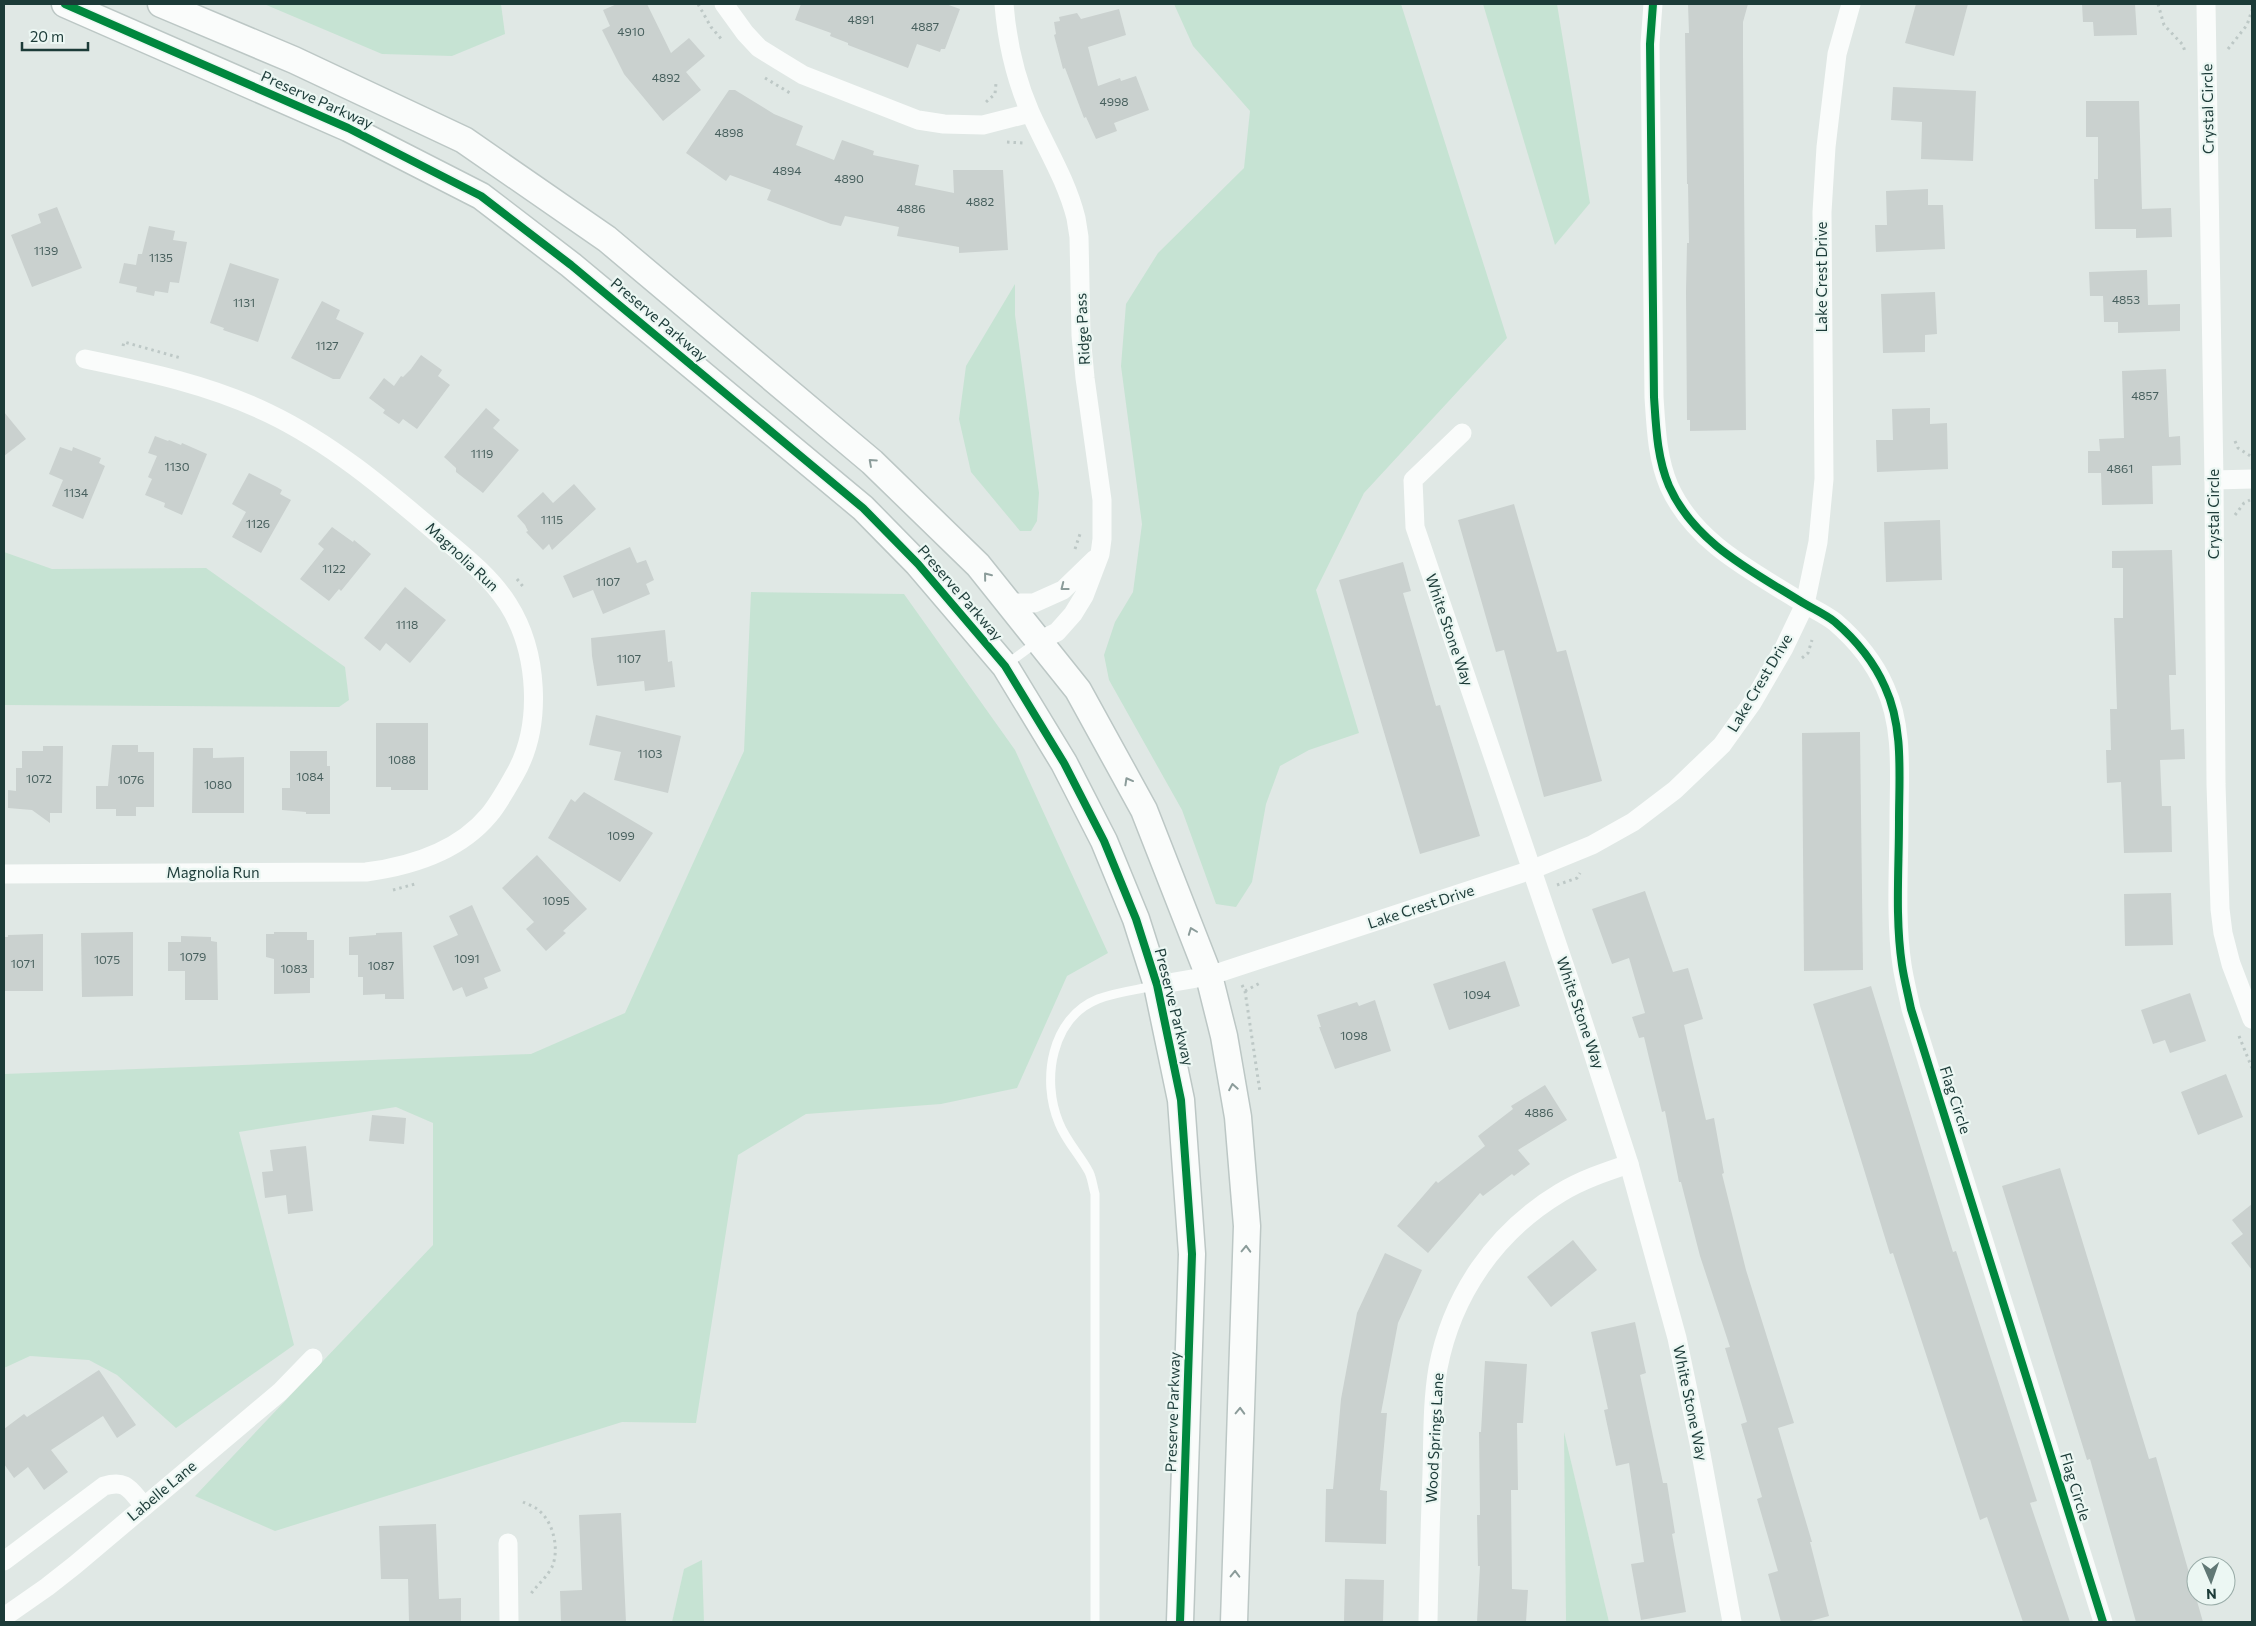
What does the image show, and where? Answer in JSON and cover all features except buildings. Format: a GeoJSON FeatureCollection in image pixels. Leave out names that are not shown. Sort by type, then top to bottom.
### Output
{"type":"FeatureCollection","features":[{"type":"Feature","properties":{"kind":"street","name":"Preserve Parkway"},"geometry":{"type":"LineString","coordinates":[[65,4],[348,128],[481,196],[571,265],[863,508],[918,564],[1005,666],[1064,763],[1104,841],[1136,919],[1157,985],[1181,1100],[1192,1254],[1180,1622]]}},
{"type":"Feature","properties":{"kind":"street","name":"Preserve Parkway"},"geometry":{"type":"LineString","coordinates":[[161,4],[294,60],[464,140],[607,239],[872,462],[978,565],[1078,690],[1144,810],[1221,972],[1224,1036],[1238,1116],[1247,1226],[1234,1622]]}},
{"type":"Feature","properties":{"kind":"street"},"geometry":{"type":"LineString","coordinates":[[724,4],[759,48],[803,75],[918,120],[944,124],[983,124],[1030,113]]}},
{"type":"Feature","properties":{"kind":"street","name":"Ridge Pass"},"geometry":{"type":"LineString","coordinates":[[1004,4],[1010,54],[1030,113],[1058,166],[1071,197],[1076,218],[1085,378],[1102,500],[1100,554],[1084,596],[1073,614],[1057,632],[1039,641]]}},
{"type":"Feature","properties":{"kind":"street","name":"Flag Circle"},"geometry":{"type":"LineString","coordinates":[[1653,4],[1650,54],[1654,368],[1658,446],[1668,484],[1680,507],[1699,530],[1730,558],[1833,621],[1855,640],[1886,688],[1894,712],[1899,747],[1899,918],[1902,964],[1912,1009],[2103,1622]]}},
{"type":"Feature","properties":{"kind":"street","name":"Lake Crest Drive"},"geometry":{"type":"LineString","coordinates":[[1157,985],[1221,972],[1531,870],[1592,845],[1633,822],[1675,790],[1722,745],[1752,703],[1784,648],[1813,608],[1824,478],[1822,212],[1826,147],[1837,54],[1852,4]]}},
{"type":"Feature","properties":{"kind":"street","name":"Crystal Circle"},"geometry":{"type":"LineString","coordinates":[[2206,4],[2214,480],[2216,784],[2220,910],[2223,933],[2231,964],[2252,1018]]}},
{"type":"Feature","properties":{"kind":"street","name":"Magnolia Run"},"geometry":{"type":"LineString","coordinates":[[4,874],[366,872],[399,868],[438,853],[459,842],[490,814],[518,769],[532,727],[533,677],[518,625],[510,606],[499,590],[477,568],[357,468],[307,434],[269,413],[222,393],[168,376],[85,359]]}},
{"type":"Feature","properties":{"kind":"street","name":"White Stone Way"},"geometry":{"type":"LineString","coordinates":[[1462,433],[1413,480],[1415,527],[1593,1050],[1629,1164],[1677,1338],[1699,1443],[1732,1622]]}},
{"type":"Feature","properties":{"kind":"street"},"geometry":{"type":"LineString","coordinates":[[2214,480],[2252,479]]}},
{"type":"Feature","properties":{"kind":"street"},"geometry":{"type":"LineString","coordinates":[[1008,603],[1034,603],[1062,590],[1100,554]]}},
{"type":"Feature","properties":{"kind":"street","name":"Wood Springs Lane"},"geometry":{"type":"LineString","coordinates":[[1428,1622],[1434,1414],[1438,1369],[1446,1335],[1458,1305],[1476,1271],[1499,1242],[1530,1213],[1560,1193],[1592,1177],[1629,1164]]}},
{"type":"Feature","properties":{"kind":"street","name":"Labelle Lane"},"geometry":{"type":"LineString","coordinates":[[4,1617],[48,1588],[280,1392],[313,1358]]}},
{"type":"Feature","properties":{"kind":"street"},"geometry":{"type":"LineString","coordinates":[[4,1561],[104,1486],[117,1482],[126,1486],[144,1506]]}},
{"type":"Feature","properties":{"kind":"street"},"geometry":{"type":"LineString","coordinates":[[508,1543],[509,1622]]}},
{"type":"Feature","properties":{"kind":"lane"},"geometry":{"type":"LineString","coordinates":[[1005,666],[1039,641]]}},
{"type":"Feature","properties":{"kind":"lane"},"geometry":{"type":"LineString","coordinates":[[1095,1622],[1095,1194],[1089,1172],[1059,1123],[1051,1096],[1051,1072],[1057,1039],[1072,1016],[1098,999],[1157,985]]}},
{"type":"Feature","properties":{"kind":"path"},"geometry":{"type":"LineString","coordinates":[[698,4],[711,27],[724,42]]}},
{"type":"Feature","properties":{"kind":"path"},"geometry":{"type":"LineString","coordinates":[[758,74],[796,96]]}},
{"type":"Feature","properties":{"kind":"path"},"geometry":{"type":"LineString","coordinates":[[977,103],[985,102],[997,90]]}},
{"type":"Feature","properties":{"kind":"path"},"geometry":{"type":"LineString","coordinates":[[1003,142],[1021,142],[1026,146]]}},
{"type":"Feature","properties":{"kind":"path"},"geometry":{"type":"LineString","coordinates":[[119,366],[124,342],[190,361]]}},
{"type":"Feature","properties":{"kind":"path"},"geometry":{"type":"LineString","coordinates":[[1074,551],[1081,529]]}},
{"type":"Feature","properties":{"kind":"path"},"geometry":{"type":"LineString","coordinates":[[515,576],[526,590]]}},
{"type":"Feature","properties":{"kind":"path"},"geometry":{"type":"LineString","coordinates":[[1797,662],[1808,653],[1813,608]]}},
{"type":"Feature","properties":{"kind":"path"},"geometry":{"type":"LineString","coordinates":[[1538,891],[1577,878],[1583,868]]}},
{"type":"Feature","properties":{"kind":"path"},"geometry":{"type":"LineString","coordinates":[[386,891],[404,889],[420,883]]}},
{"type":"Feature","properties":{"kind":"path"},"geometry":{"type":"LineString","coordinates":[[1221,972],[1245,991],[1262,1099]]}},
{"type":"Feature","properties":{"kind":"path"},"geometry":{"type":"LineString","coordinates":[[1245,991],[1270,977]]}},
{"type":"Feature","properties":{"kind":"path"},"geometry":{"type":"LineString","coordinates":[[522,1502],[538,1509],[547,1520],[554,1535],[555,1549],[553,1565],[547,1575],[530,1594],[527,1602]]}},
{"type":"Feature","properties":{"kind":"green space"},"geometry":{"type":"Polygon","coordinates":[[[264,4],[501,4],[505,34],[452,56],[382,54],[264,4]]]}},
{"type":"Feature","properties":{"kind":"green space"},"geometry":{"type":"Polygon","coordinates":[[[1174,4],[1401,4],[1507,338],[1364,493],[1316,590],[1359,733],[1309,750],[1280,766],[1266,804],[1252,882],[1236,907],[1216,904],[1182,810],[1109,680],[1104,655],[1115,622],[1133,592],[1142,524],[1121,366],[1126,304],[1158,253],[1244,168],[1250,111],[1193,46],[1174,4]]]}},
{"type":"Feature","properties":{"kind":"green space"},"geometry":{"type":"Polygon","coordinates":[[[1483,4],[1557,4],[1590,203],[1555,245],[1483,4]]]}},
{"type":"Feature","properties":{"kind":"green space"},"geometry":{"type":"Polygon","coordinates":[[[1015,284],[1015,315],[1039,493],[1037,521],[1031,531],[1020,531],[971,472],[959,419],[966,366],[1015,284]]]}},
{"type":"Feature","properties":{"kind":"green space"},"geometry":{"type":"Polygon","coordinates":[[[4,552],[52,569],[206,568],[345,667],[349,700],[339,707],[4,705],[4,552]]]}},
{"type":"Feature","properties":{"kind":"green space"},"geometry":{"type":"Polygon","coordinates":[[[751,592],[904,594],[1015,750],[1108,953],[1067,976],[1017,1088],[941,1104],[806,1114],[738,1155],[696,1423],[622,1422],[275,1531],[195,1496],[433,1245],[433,1123],[396,1107],[239,1132],[294,1345],[176,1428],[117,1375],[89,1360],[30,1356],[4,1368],[4,1074],[531,1054],[625,1013],[744,751],[751,592]]]}},
{"type":"Feature","properties":{"kind":"green space"},"geometry":{"type":"Polygon","coordinates":[[[1564,1432],[1609,1622],[1566,1622],[1564,1432]]]}},
{"type":"Feature","properties":{"kind":"green space"},"geometry":{"type":"Polygon","coordinates":[[[702,1560],[704,1622],[672,1622],[684,1569],[702,1560]]]}},
{"type":"Feature","properties":{"kind":"cycle path"},"geometry":{"type":"LineString","coordinates":[[65,4],[348,128],[481,196],[571,265],[863,508],[918,564],[1005,666],[1064,763],[1104,841],[1136,919],[1157,985],[1181,1100],[1192,1254],[1180,1622]]}},
{"type":"Feature","properties":{"kind":"cycle path"},"geometry":{"type":"LineString","coordinates":[[1653,4],[1650,44],[1654,397],[1658,442],[1665,475],[1680,506],[1708,539],[1743,566],[1835,622],[1870,660],[1885,687],[1891,703],[1898,736],[1899,929],[1902,965],[1911,1009],[2103,1622]]}}]}
